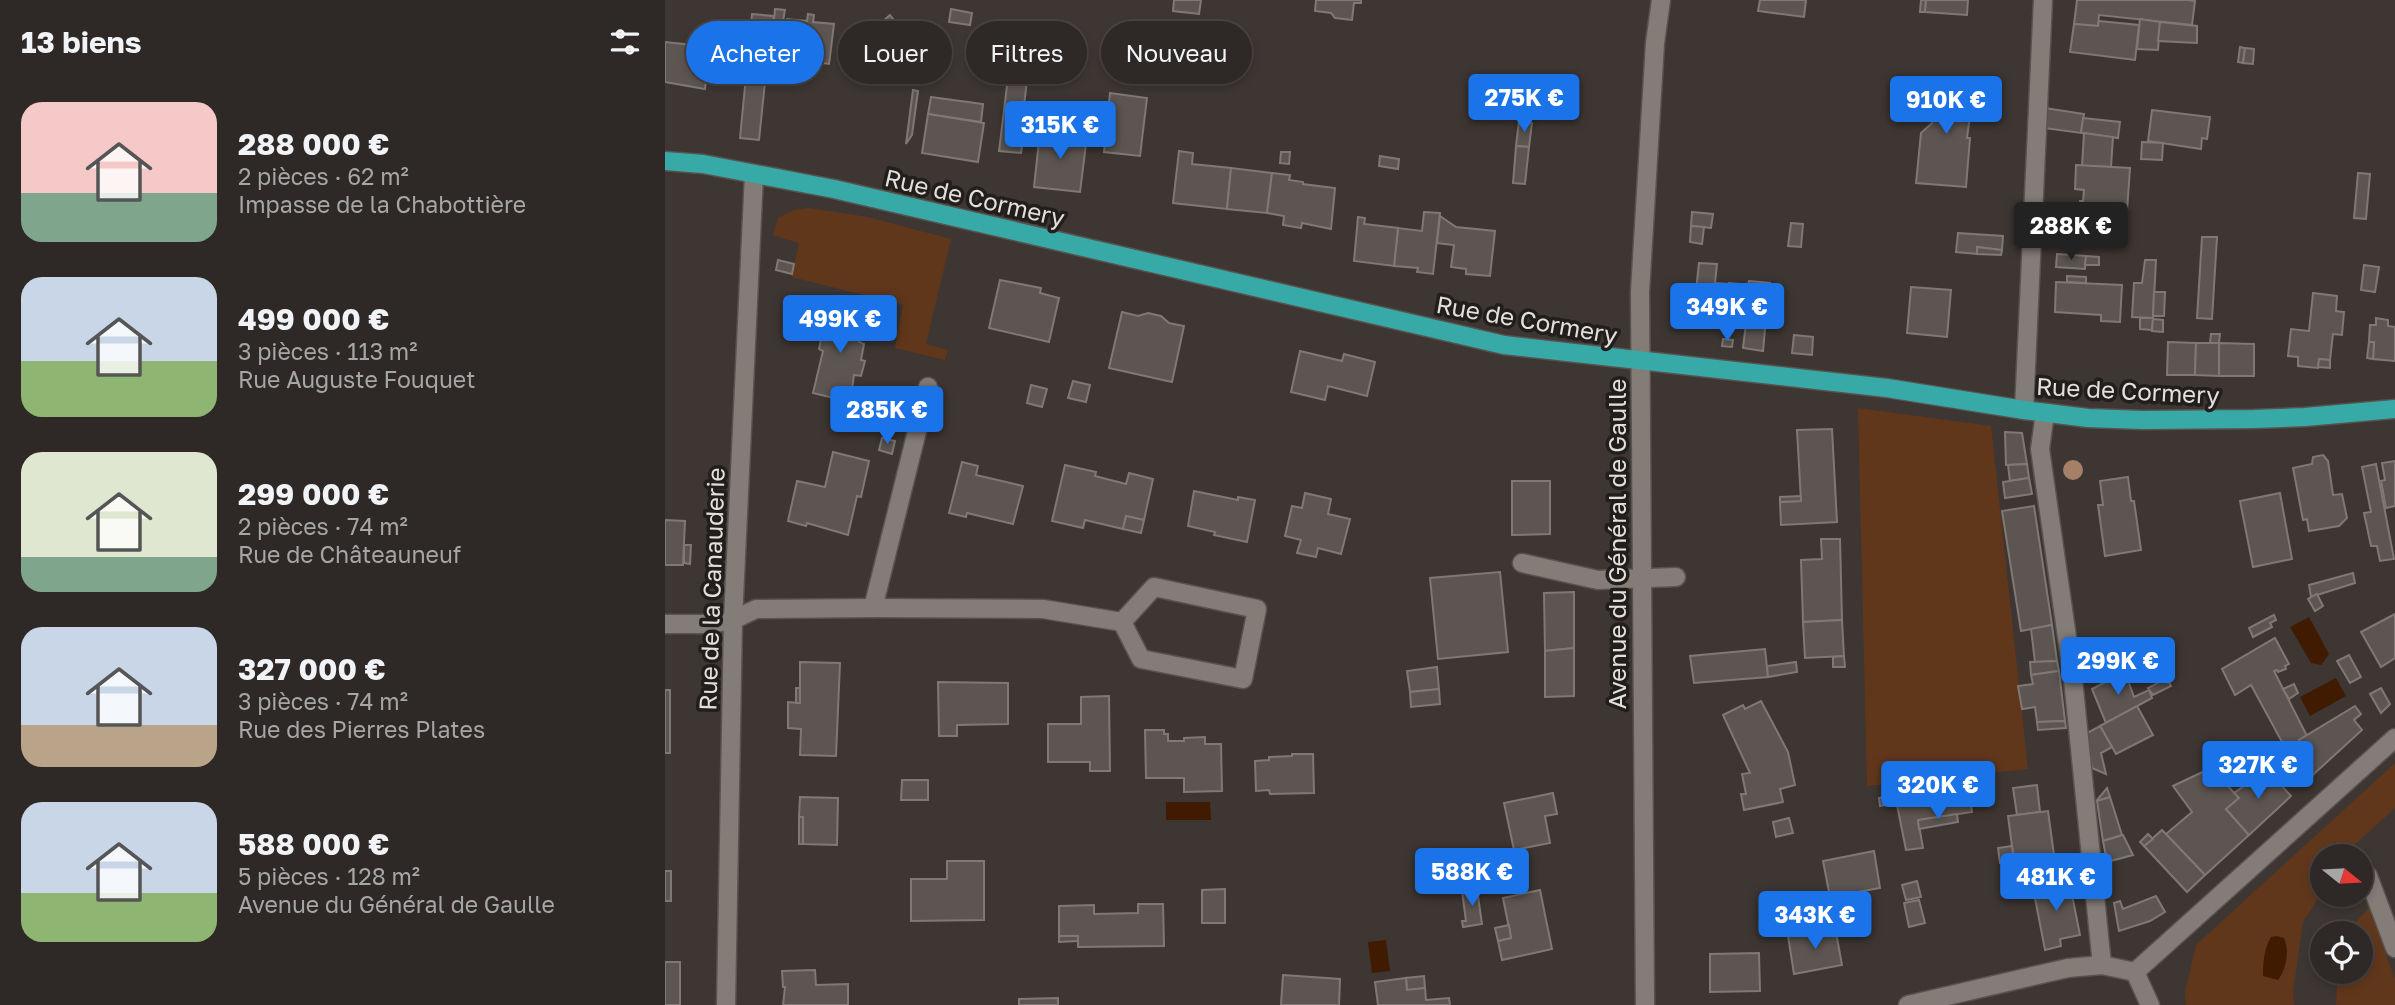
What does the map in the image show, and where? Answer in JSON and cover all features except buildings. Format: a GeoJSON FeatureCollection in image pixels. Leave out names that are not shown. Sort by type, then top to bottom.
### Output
{"type":"FeatureCollection","features":[{"type":"Feature","properties":{"kind":"main road","name":"Rue de Cormery"},"geometry":{"type":"LineString","coordinates":[[665,161],[703,164],[834,189],[1504,345],[1887,388],[2045,413],[2130,419],[2208,420],[2305,417],[2395,409]]}},
{"type":"Feature","properties":{"kind":"street","name":"Avenue du Général de Gaulle"},"geometry":{"type":"LineString","coordinates":[[1645,1005],[1639,362],[1641,264],[1655,43],[1661,0]]}},
{"type":"Feature","properties":{"kind":"street"},"geometry":{"type":"LineString","coordinates":[[2024,410],[2043,0]]}},
{"type":"Feature","properties":{"kind":"street","name":"Rue de la Canauderie"},"geometry":{"type":"LineString","coordinates":[[726,1005],[733,620],[754,174]]}},
{"type":"Feature","properties":{"kind":"street"},"geometry":{"type":"LineString","coordinates":[[873,608],[928,387]]}},
{"type":"Feature","properties":{"kind":"street"},"geometry":{"type":"LineString","coordinates":[[2045,413],[2041,449],[2073,679],[2102,965]]}},
{"type":"Feature","properties":{"kind":"street"},"geometry":{"type":"LineString","coordinates":[[1522,563],[1598,580],[1676,577]]}},
{"type":"Feature","properties":{"kind":"street"},"geometry":{"type":"LineString","coordinates":[[1154,587],[1257,609],[1243,679],[1141,659],[1122,622],[1154,587]]}},
{"type":"Feature","properties":{"kind":"street"},"geometry":{"type":"LineString","coordinates":[[665,624],[710,624],[733,620],[756,609],[873,608],[1044,609],[1122,622]]}},
{"type":"Feature","properties":{"kind":"street"},"geometry":{"type":"LineString","coordinates":[[2135,972],[2395,738]]}},
{"type":"Feature","properties":{"kind":"street"},"geometry":{"type":"LineString","coordinates":[[2373,889],[2395,948]]}},
{"type":"Feature","properties":{"kind":"street"},"geometry":{"type":"LineString","coordinates":[[1908,1005],[2067,968],[2102,965],[2135,972]]}},
{"type":"Feature","properties":{"kind":"street"},"geometry":{"type":"LineString","coordinates":[[2135,972],[2150,1005]]}},
{"type":"Feature","properties":{"kind":"shaded area"},"geometry":{"type":"Polygon","coordinates":[[[809,208],[868,217],[951,239],[926,344],[948,350],[945,360],[895,348],[903,305],[792,277],[799,243],[773,235],[778,218],[793,210],[809,208]]]}},
{"type":"Feature","properties":{"kind":"shaded area"},"geometry":{"type":"Polygon","coordinates":[[[1858,408],[1991,426],[2028,769],[1867,786],[1858,408]]]}},
{"type":"Feature","properties":{"kind":"shaded area"},"geometry":{"type":"Polygon","coordinates":[[[2309,617],[2329,654],[2321,665],[2311,663],[2290,627],[2309,617]]]}},
{"type":"Feature","properties":{"kind":"shaded area"},"geometry":{"type":"Polygon","coordinates":[[[2336,678],[2346,696],[2310,716],[2300,697],[2336,678]]]}},
{"type":"Feature","properties":{"kind":"shaded area"},"geometry":{"type":"Polygon","coordinates":[[[2395,763],[2395,808],[2355,844],[2310,844],[2310,907],[2312,907],[2303,922],[2293,992],[2294,1005],[2186,1005],[2185,992],[2196,945],[2395,763]]]}},
{"type":"Feature","properties":{"kind":"shaded area"},"geometry":{"type":"Polygon","coordinates":[[[1166,802],[1210,802],[1211,820],[1166,820],[1166,802]]]}},
{"type":"Feature","properties":{"kind":"shaded area"},"geometry":{"type":"Polygon","coordinates":[[[2369,908],[2395,979],[2395,1005],[2336,1005],[2337,984],[2373,984],[2373,921],[2357,921],[2369,908]]]}},
{"type":"Feature","properties":{"kind":"shaded area"},"geometry":{"type":"Polygon","coordinates":[[[2271,937],[2284,938],[2287,955],[2278,980],[2263,976],[2267,946],[2271,937]]]}},
{"type":"Feature","properties":{"kind":"shaded area"},"geometry":{"type":"Polygon","coordinates":[[[1386,940],[1390,971],[1372,973],[1368,942],[1386,940]]]}}]}
